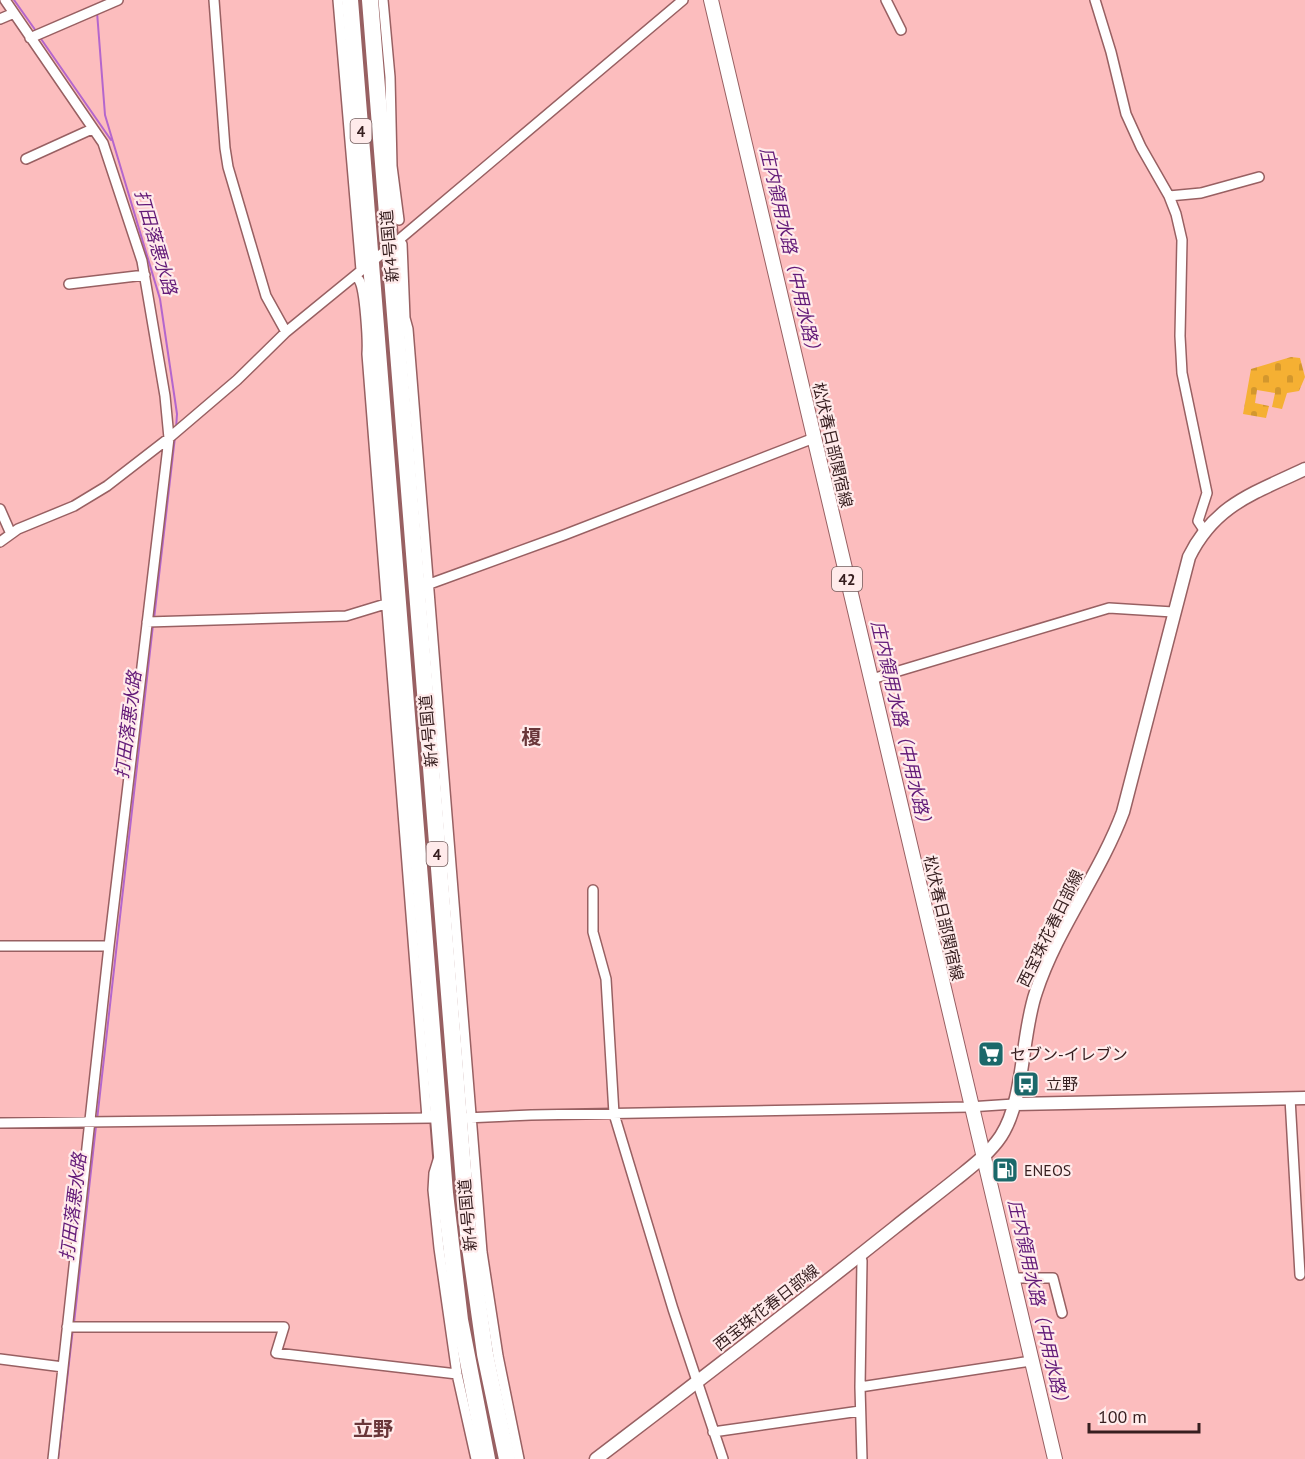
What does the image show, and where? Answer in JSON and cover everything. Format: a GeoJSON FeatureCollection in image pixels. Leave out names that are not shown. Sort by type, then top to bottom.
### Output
{"type":"FeatureCollection","features":[{"type":"Feature","properties":{"kind":"highway","name":"新4号国道"},"geometry":{"type":"LineString","coordinates":[[350,0],[366,266],[433,1118],[441,1148],[449,1239],[460,1320],[487,1459]]}},
{"type":"Feature","properties":{"kind":"highway","name":"新4号国道"},"geometry":{"type":"LineString","coordinates":[[370,0],[396,245],[465,1118],[473,1279],[485,1354],[507,1459]]}},
{"type":"Feature","properties":{"kind":"main road","name":"松伏春日部関宿線"},"geometry":{"type":"LineString","coordinates":[[711,0],[872,679],[981,1158],[1055,1459]]}},
{"type":"Feature","properties":{"kind":"main road","name":"西宝珠花春日部線"},"geometry":{"type":"LineString","coordinates":[[596,1459],[860,1255],[994,1146],[1005,1129],[1014,1104],[1026,1029],[1036,992],[1061,936],[1123,812],[1189,557],[1204,530],[1219,514],[1234,504],[1305,469]]}},
{"type":"Feature","properties":{"kind":"main road"},"geometry":{"type":"LineString","coordinates":[[1014,1104],[1305,1098]]}},
{"type":"Feature","properties":{"kind":"street"},"geometry":{"type":"LineString","coordinates":[[5,0],[92,129],[104,143],[145,275],[165,396],[169,438],[52,1459]]}},
{"type":"Feature","properties":{"kind":"street"},"geometry":{"type":"LineString","coordinates":[[30,38],[118,0]]}},
{"type":"Feature","properties":{"kind":"street"},"geometry":{"type":"LineString","coordinates":[[214,0],[228,167],[266,296],[286,332]]}},
{"type":"Feature","properties":{"kind":"street"},"geometry":{"type":"LineString","coordinates":[[338,0],[366,266]]}},
{"type":"Feature","properties":{"kind":"street"},"geometry":{"type":"LineString","coordinates":[[383,0],[390,77],[388,175],[399,220]]}},
{"type":"Feature","properties":{"kind":"street"},"geometry":{"type":"LineString","coordinates":[[0,542],[18,529],[74,506],[107,486],[169,438],[237,380],[286,332],[366,266],[396,245],[682,0]]}},
{"type":"Feature","properties":{"kind":"street"},"geometry":{"type":"LineString","coordinates":[[886,0],[901,30]]}},
{"type":"Feature","properties":{"kind":"street"},"geometry":{"type":"LineString","coordinates":[[1095,0],[1126,114],[1141,147],[1169,196],[1182,240],[1180,336],[1182,373],[1207,494],[1198,521],[1204,530]]}},
{"type":"Feature","properties":{"kind":"street"},"geometry":{"type":"LineString","coordinates":[[0,19],[14,13]]}},
{"type":"Feature","properties":{"kind":"street"},"geometry":{"type":"LineString","coordinates":[[26,159],[92,129]]}},
{"type":"Feature","properties":{"kind":"street"},"geometry":{"type":"LineString","coordinates":[[1169,196],[1201,193],[1259,177]]}},
{"type":"Feature","properties":{"kind":"street"},"geometry":{"type":"LineString","coordinates":[[69,284],[145,275]]}},
{"type":"Feature","properties":{"kind":"street"},"geometry":{"type":"LineString","coordinates":[[359,280],[362,284],[371,326]]}},
{"type":"Feature","properties":{"kind":"street"},"geometry":{"type":"LineString","coordinates":[[422,587],[564,535],[814,438]]}},
{"type":"Feature","properties":{"kind":"street"},"geometry":{"type":"LineString","coordinates":[[0,509],[11,534]]}},
{"type":"Feature","properties":{"kind":"street"},"geometry":{"type":"LineString","coordinates":[[147,622],[346,616],[392,601]]}},
{"type":"Feature","properties":{"kind":"street"},"geometry":{"type":"LineString","coordinates":[[872,679],[1109,608],[1173,612]]}},
{"type":"Feature","properties":{"kind":"street"},"geometry":{"type":"LineString","coordinates":[[593,890],[593,932],[606,979],[614,1114],[723,1459]]}},
{"type":"Feature","properties":{"kind":"street"},"geometry":{"type":"LineString","coordinates":[[0,946],[109,946]]}},
{"type":"Feature","properties":{"kind":"street"},"geometry":{"type":"LineString","coordinates":[[1290,1098],[1300,1275]]}},
{"type":"Feature","properties":{"kind":"street"},"geometry":{"type":"LineString","coordinates":[[519,1459],[488,1295],[465,1118],[969,1107],[1014,1104]]}},
{"type":"Feature","properties":{"kind":"street"},"geometry":{"type":"LineString","coordinates":[[0,1123],[433,1118]]}},
{"type":"Feature","properties":{"kind":"street"},"geometry":{"type":"LineString","coordinates":[[441,1148],[434,1173],[433,1190],[457,1374],[476,1459]]}},
{"type":"Feature","properties":{"kind":"street"},"geometry":{"type":"LineString","coordinates":[[860,1255],[862,1261],[860,1387],[862,1459]]}},
{"type":"Feature","properties":{"kind":"street"},"geometry":{"type":"LineString","coordinates":[[1011,1278],[1053,1278],[1062,1313]]}},
{"type":"Feature","properties":{"kind":"street"},"geometry":{"type":"LineString","coordinates":[[68,1327],[284,1327],[276,1353],[457,1374]]}},
{"type":"Feature","properties":{"kind":"street"},"geometry":{"type":"LineString","coordinates":[[0,1359],[63,1366]]}},
{"type":"Feature","properties":{"kind":"street"},"geometry":{"type":"LineString","coordinates":[[860,1387],[1031,1362]]}},
{"type":"Feature","properties":{"kind":"street"},"geometry":{"type":"LineString","coordinates":[[714,1432],[860,1411]]}},
{"type":"Feature","properties":{"kind":"green space"},"geometry":{"type":"Polygon","coordinates":[[[1291,357],[1300,358],[1305,377],[1299,391],[1287,393],[1282,409],[1272,407],[1275,393],[1257,390],[1255,403],[1269,406],[1266,418],[1243,414],[1251,369],[1291,357]]]}},
{"type":"Feature","properties":{"kind":"waterway"},"geometry":{"type":"LineString","coordinates":[[14,0],[36,31]]}},
{"type":"Feature","properties":{"kind":"waterway","name":"打田落悪水路"},"geometry":{"type":"LineString","coordinates":[[97,12],[105,115],[160,299],[177,414],[176,429]]}},
{"type":"Feature","properties":{"kind":"waterway"},"geometry":{"type":"LineString","coordinates":[[39,36],[111,140]]}},
{"type":"Feature","properties":{"kind":"waterway","name":"打田落悪水路"},"geometry":{"type":"LineString","coordinates":[[154,619],[175,437]]}},
{"type":"Feature","properties":{"kind":"waterway","name":"庄内領用水路（中用水路）"},"geometry":{"type":"LineString","coordinates":[[849,557],[877,675]]}},
{"type":"Feature","properties":{"kind":"waterway","name":"打田落悪水路"},"geometry":{"type":"LineString","coordinates":[[97,1120],[153,625]]}},
{"type":"Feature","properties":{"kind":"waterway","name":"庄内領用水路（中用水路）"},"geometry":{"type":"LineString","coordinates":[[878,680],[978,1104]]}},
{"type":"Feature","properties":{"kind":"waterway","name":"庄内領用水路（中用水路）"},"geometry":{"type":"LineString","coordinates":[[979,1109],[987,1145]]}},
{"type":"Feature","properties":{"kind":"waterway","name":"打田落悪水路"},"geometry":{"type":"LineString","coordinates":[[74,1323],[96,1126]]}},
{"type":"Feature","properties":{"kind":"waterway","name":"庄内領用水路（中用水路）"},"geometry":{"type":"LineString","coordinates":[[990,1156],[1018,1276]]}},
{"type":"Feature","properties":{"kind":"waterway","name":"庄内領用水路（中用水路）"},"geometry":{"type":"LineString","coordinates":[[1020,1282],[1044,1384]]}},
{"type":"Feature","properties":{"kind":"waterway","name":"打田落悪水路"},"geometry":{"type":"LineString","coordinates":[[58,1459],[73,1328]]}},
{"type":"Feature","properties":{"kind":"place","name":"セブン-イレブン"},"geometry":{"type":"Point","coordinates":[991,1054]}},
{"type":"Feature","properties":{"kind":"place","name":"立野"},"geometry":{"type":"Point","coordinates":[1026,1084]}},
{"type":"Feature","properties":{"kind":"place","name":"ENEOS"},"geometry":{"type":"Point","coordinates":[1005,1170]}},
{"type":"Feature","properties":{"kind":"district","name":"榎"},"geometry":{"type":"Point","coordinates":[531,737]}},
{"type":"Feature","properties":{"kind":"district","name":"立野"},"geometry":{"type":"Point","coordinates":[373,1429]}}]}
